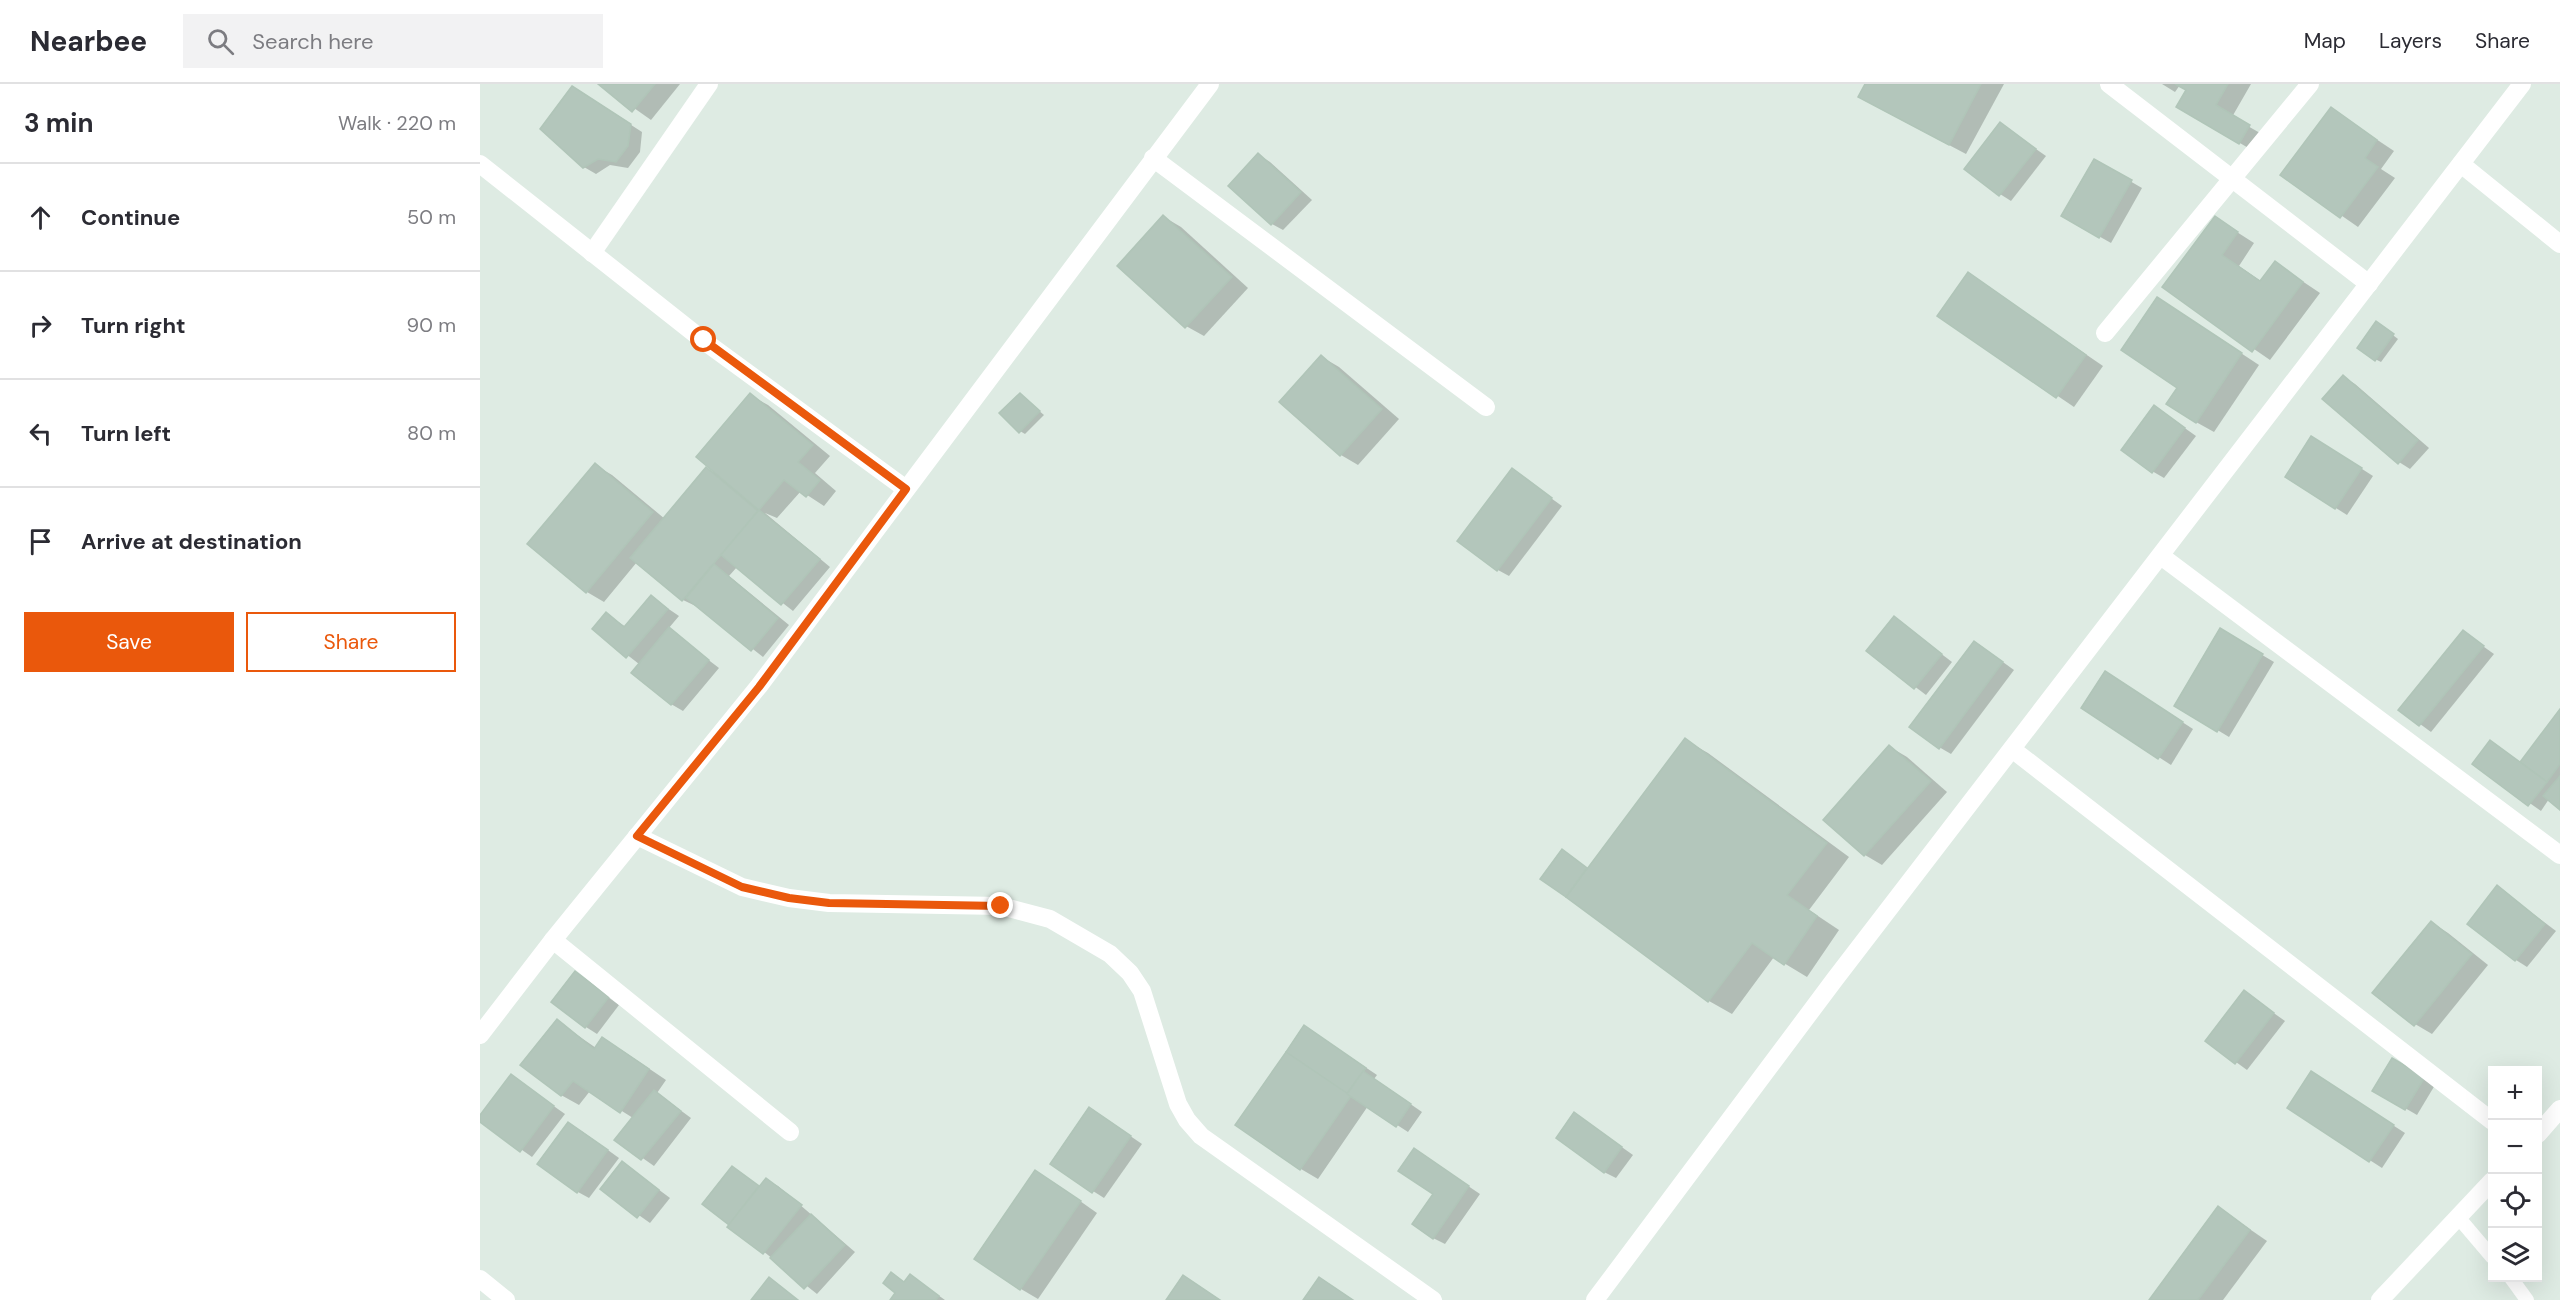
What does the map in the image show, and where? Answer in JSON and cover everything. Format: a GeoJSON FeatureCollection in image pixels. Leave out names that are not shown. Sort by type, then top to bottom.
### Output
{"type":"FeatureCollection","features":[{"type":"Feature","properties":{"kind":"street"},"geometry":{"type":"LineString","coordinates":[[592,253],[710,84]]}},
{"type":"Feature","properties":{"kind":"street"},"geometry":{"type":"LineString","coordinates":[[480,1035],[553,940],[759,687],[1210,84]]}},
{"type":"Feature","properties":{"kind":"street"},"geometry":{"type":"LineString","coordinates":[[2109,84],[2369,284]]}},
{"type":"Feature","properties":{"kind":"street"},"geometry":{"type":"LineString","coordinates":[[2105,333],[2310,84]]}},
{"type":"Feature","properties":{"kind":"street"},"geometry":{"type":"LineString","coordinates":[[1595,1300],[1835,979],[2522,84]]}},
{"type":"Feature","properties":{"kind":"street"},"geometry":{"type":"LineString","coordinates":[[1153,158],[1486,407]]}},
{"type":"Feature","properties":{"kind":"street"},"geometry":{"type":"LineString","coordinates":[[480,164],[704,340],[906,489]]}},
{"type":"Feature","properties":{"kind":"street"},"geometry":{"type":"LineString","coordinates":[[2461,164],[2560,244]]}},
{"type":"Feature","properties":{"kind":"street"},"geometry":{"type":"LineString","coordinates":[[2161,556],[2560,855]]}},
{"type":"Feature","properties":{"kind":"street"},"geometry":{"type":"LineString","coordinates":[[2012,749],[2488,1116]]}},
{"type":"Feature","properties":{"kind":"street"},"geometry":{"type":"LineString","coordinates":[[637,836],[742,887],[789,898],[829,903],[1001,906],[1050,919],[1110,954],[1130,973],[1142,991],[1178,1104],[1187,1120],[1202,1136],[1433,1300]]}},
{"type":"Feature","properties":{"kind":"street"},"geometry":{"type":"LineString","coordinates":[[553,940],[790,1132]]}},
{"type":"Feature","properties":{"kind":"street"},"geometry":{"type":"LineString","coordinates":[[2542,1130],[2560,1111]]}},
{"type":"Feature","properties":{"kind":"street"},"geometry":{"type":"LineString","coordinates":[[2380,1300],[2488,1186]]}},
{"type":"Feature","properties":{"kind":"street"},"geometry":{"type":"LineString","coordinates":[[480,1279],[506,1300]]}},
{"type":"Feature","properties":{"kind":"lane"},"geometry":{"type":"LineString","coordinates":[[2458,1217],[2488,1251]]}},
{"type":"Feature","properties":{"kind":"lane"},"geometry":{"type":"LineString","coordinates":[[2514,1282],[2527,1300]]}},
{"type":"Feature","properties":{"kind":"building"},"geometry":{"type":"Polygon","coordinates":[[[598,84],[655,84],[632,112],[598,84]]]}},
{"type":"Feature","properties":{"kind":"building"},"geometry":{"type":"Polygon","coordinates":[[[1865,84],[1981,84],[1949,145],[1858,97],[1865,84]]]}},
{"type":"Feature","properties":{"kind":"building"},"geometry":{"type":"Polygon","coordinates":[[[2175,84],[2228,84],[2216,105],[2250,125],[2239,144],[2176,107],[2186,90],[2175,84]]]}},
{"type":"Feature","properties":{"kind":"building"},"geometry":{"type":"Polygon","coordinates":[[[572,86],[631,124],[628,146],[616,162],[598,159],[583,168],[540,129],[572,86]]]}},
{"type":"Feature","properties":{"kind":"building"},"geometry":{"type":"Polygon","coordinates":[[[2331,107],[2377,140],[2365,158],[2378,167],[2340,218],[2280,175],[2331,107]]]}},
{"type":"Feature","properties":{"kind":"building"},"geometry":{"type":"Polygon","coordinates":[[[2000,122],[2036,149],[1999,196],[1964,169],[2000,122]]]}},
{"type":"Feature","properties":{"kind":"building"},"geometry":{"type":"Polygon","coordinates":[[[1258,153],[1301,192],[1271,225],[1228,186],[1258,153]]]}},
{"type":"Feature","properties":{"kind":"building"},"geometry":{"type":"Polygon","coordinates":[[[2094,159],[2132,180],[2099,238],[2061,216],[2094,159]]]}},
{"type":"Feature","properties":{"kind":"building"},"geometry":{"type":"Polygon","coordinates":[[[1163,215],[1232,277],[1185,328],[1117,266],[1163,215]]]}},
{"type":"Feature","properties":{"kind":"building"},"geometry":{"type":"Polygon","coordinates":[[[2215,216],[2238,232],[2222,255],[2260,281],[2275,261],[2303,282],[2252,352],[2162,287],[2215,216]]]}},
{"type":"Feature","properties":{"kind":"building"},"geometry":{"type":"Polygon","coordinates":[[[1968,272],[2086,355],[2056,398],[1937,316],[1968,272]]]}},
{"type":"Feature","properties":{"kind":"building"},"geometry":{"type":"Polygon","coordinates":[[[2157,297],[2242,353],[2196,423],[2166,404],[2177,388],[2121,350],[2157,297]]]}},
{"type":"Feature","properties":{"kind":"building"},"geometry":{"type":"Polygon","coordinates":[[[2376,321],[2394,334],[2375,361],[2357,348],[2376,321]]]}},
{"type":"Feature","properties":{"kind":"building"},"geometry":{"type":"Polygon","coordinates":[[[1321,355],[1382,409],[1340,456],[1279,402],[1321,355]]]}},
{"type":"Feature","properties":{"kind":"building"},"geometry":{"type":"Polygon","coordinates":[[[2343,375],[2418,440],[2398,464],[2322,399],[2343,375]]]}},
{"type":"Feature","properties":{"kind":"building"},"geometry":{"type":"Polygon","coordinates":[[[750,393],[813,445],[798,462],[820,480],[806,497],[784,480],[759,510],[696,457],[750,393]]]}},
{"type":"Feature","properties":{"kind":"building"},"geometry":{"type":"Polygon","coordinates":[[[1020,393],[1040,411],[1019,433],[999,413],[1020,393]]]}},
{"type":"Feature","properties":{"kind":"building"},"geometry":{"type":"Polygon","coordinates":[[[2154,405],[2185,428],[2152,473],[2121,450],[2154,405]]]}},
{"type":"Feature","properties":{"kind":"building"},"geometry":{"type":"Polygon","coordinates":[[[2311,436],[2362,468],[2335,509],[2285,477],[2311,436]]]}},
{"type":"Feature","properties":{"kind":"building"},"geometry":{"type":"Polygon","coordinates":[[[595,463],[653,512],[586,593],[527,544],[595,463]]]}},
{"type":"Feature","properties":{"kind":"building"},"geometry":{"type":"Polygon","coordinates":[[[706,467],[758,511],[682,601],[630,558],[706,467]]]}},
{"type":"Feature","properties":{"kind":"building"},"geometry":{"type":"Polygon","coordinates":[[[1512,468],[1552,498],[1497,571],[1457,541],[1512,468]]]}},
{"type":"Feature","properties":{"kind":"building"},"geometry":{"type":"Polygon","coordinates":[[[759,510],[820,559],[781,605],[721,555],[759,510]]]}},
{"type":"Feature","properties":{"kind":"building"},"geometry":{"type":"Polygon","coordinates":[[[714,564],[778,618],[751,651],[686,598],[714,564]]]}},
{"type":"Feature","properties":{"kind":"building"},"geometry":{"type":"Polygon","coordinates":[[[651,595],[668,609],[626,658],[592,629],[606,612],[624,627],[651,595]]]}},
{"type":"Feature","properties":{"kind":"building"},"geometry":{"type":"Polygon","coordinates":[[[1894,616],[1942,654],[1914,689],[1866,651],[1894,616]]]}},
{"type":"Feature","properties":{"kind":"building"},"geometry":{"type":"Polygon","coordinates":[[[669,627],[709,660],[671,705],[631,673],[669,627]]]}},
{"type":"Feature","properties":{"kind":"building"},"geometry":{"type":"Polygon","coordinates":[[[2220,628],[2263,654],[2217,732],[2174,706],[2220,628]]]}},
{"type":"Feature","properties":{"kind":"building"},"geometry":{"type":"Polygon","coordinates":[[[2463,630],[2484,646],[2419,726],[2398,710],[2463,630]]]}},
{"type":"Feature","properties":{"kind":"building"},"geometry":{"type":"Polygon","coordinates":[[[1974,641],[2003,662],[1939,749],[1909,727],[1974,641]]]}},
{"type":"Feature","properties":{"kind":"building"},"geometry":{"type":"Polygon","coordinates":[[[2105,671],[2183,722],[2158,759],[2081,708],[2105,671]]]}},
{"type":"Feature","properties":{"kind":"building"},"geometry":{"type":"Polygon","coordinates":[[[2560,709],[2560,764],[2547,782],[2520,762],[2560,709]]]}},
{"type":"Feature","properties":{"kind":"building"},"geometry":{"type":"Polygon","coordinates":[[[1685,738],[1827,843],[1787,895],[1817,916],[1784,965],[1752,943],[1708,1002],[1566,897],[1685,738]]]}},
{"type":"Feature","properties":{"kind":"building"},"geometry":{"type":"Polygon","coordinates":[[[2490,740],[2547,782],[2528,806],[2472,764],[2490,740]]]}},
{"type":"Feature","properties":{"kind":"building"},"geometry":{"type":"Polygon","coordinates":[[[1889,745],[1931,781],[1864,856],[1823,820],[1889,745]]]}},
{"type":"Feature","properties":{"kind":"building"},"geometry":{"type":"Polygon","coordinates":[[[2560,776],[2560,810],[2543,796],[2560,776]]]}},
{"type":"Feature","properties":{"kind":"building"},"geometry":{"type":"Polygon","coordinates":[[[1562,849],[1587,868],[1566,897],[1540,879],[1562,849]]]}},
{"type":"Feature","properties":{"kind":"building"},"geometry":{"type":"Polygon","coordinates":[[[2497,885],[2545,924],[2515,961],[2467,924],[2497,885]]]}},
{"type":"Feature","properties":{"kind":"building"},"geometry":{"type":"Polygon","coordinates":[[[2431,921],[2472,954],[2414,1026],[2372,993],[2431,921]]]}},
{"type":"Feature","properties":{"kind":"building"},"geometry":{"type":"Polygon","coordinates":[[[575,971],[609,997],[585,1028],[551,1002],[575,971]]]}},
{"type":"Feature","properties":{"kind":"building"},"geometry":{"type":"Polygon","coordinates":[[[2244,990],[2274,1013],[2235,1064],[2205,1041],[2244,990]]]}},
{"type":"Feature","properties":{"kind":"building"},"geometry":{"type":"Polygon","coordinates":[[[557,1019],[594,1049],[602,1037],[649,1069],[620,1113],[573,1081],[561,1096],[520,1065],[557,1019]]]}},
{"type":"Feature","properties":{"kind":"building"},"geometry":{"type":"Polygon","coordinates":[[[1304,1025],[1366,1068],[1347,1094],[1286,1052],[1304,1025]]]}},
{"type":"Feature","properties":{"kind":"building"},"geometry":{"type":"Polygon","coordinates":[[[1286,1052],[1351,1096],[1300,1170],[1235,1125],[1286,1052]]]}},
{"type":"Feature","properties":{"kind":"building"},"geometry":{"type":"Polygon","coordinates":[[[2392,1058],[2425,1077],[2405,1110],[2372,1091],[2392,1058]]]}},
{"type":"Feature","properties":{"kind":"building"},"geometry":{"type":"Polygon","coordinates":[[[1363,1071],[1411,1104],[1396,1127],[1347,1094],[1363,1071]]]}},
{"type":"Feature","properties":{"kind":"building"},"geometry":{"type":"Polygon","coordinates":[[[2311,1071],[2394,1125],[2369,1162],[2287,1108],[2311,1071]]]}},
{"type":"Feature","properties":{"kind":"building"},"geometry":{"type":"Polygon","coordinates":[[[511,1074],[554,1106],[520,1152],[480,1122],[480,1115],[511,1074]]]}},
{"type":"Feature","properties":{"kind":"building"},"geometry":{"type":"Polygon","coordinates":[[[654,1090],[681,1111],[641,1160],[614,1140],[654,1090]]]}},
{"type":"Feature","properties":{"kind":"building"},"geometry":{"type":"Polygon","coordinates":[[[1089,1107],[1131,1136],[1092,1193],[1050,1164],[1089,1107]]]}},
{"type":"Feature","properties":{"kind":"building"},"geometry":{"type":"Polygon","coordinates":[[[1574,1112],[1622,1147],[1604,1173],[1556,1138],[1574,1112]]]}},
{"type":"Feature","properties":{"kind":"building"},"geometry":{"type":"Polygon","coordinates":[[[568,1122],[608,1150],[577,1193],[537,1164],[568,1122]]]}},
{"type":"Feature","properties":{"kind":"building"},"geometry":{"type":"Polygon","coordinates":[[[1414,1148],[1469,1186],[1433,1239],[1412,1224],[1433,1194],[1398,1171],[1414,1148]]]}},
{"type":"Feature","properties":{"kind":"building"},"geometry":{"type":"Polygon","coordinates":[[[622,1161],[659,1190],[637,1218],[600,1189],[622,1161]]]}},
{"type":"Feature","properties":{"kind":"building"},"geometry":{"type":"Polygon","coordinates":[[[732,1166],[759,1186],[729,1225],[702,1204],[732,1166]]]}},
{"type":"Feature","properties":{"kind":"building"},"geometry":{"type":"Polygon","coordinates":[[[1035,1170],[1081,1201],[1020,1290],[974,1259],[1035,1170]]]}},
{"type":"Feature","properties":{"kind":"building"},"geometry":{"type":"Polygon","coordinates":[[[766,1178],[802,1205],[763,1254],[727,1227],[766,1178]]]}},
{"type":"Feature","properties":{"kind":"building"},"geometry":{"type":"Polygon","coordinates":[[[2218,1206],[2250,1230],[2198,1300],[2149,1300],[2218,1206]]]}},
{"type":"Feature","properties":{"kind":"building"},"geometry":{"type":"Polygon","coordinates":[[[811,1214],[845,1245],[804,1289],[770,1258],[811,1214]]]}},
{"type":"Feature","properties":{"kind":"building"},"geometry":{"type":"Polygon","coordinates":[[[891,1272],[904,1282],[910,1274],[939,1296],[936,1300],[890,1300],[895,1293],[883,1283],[891,1272]]]}},
{"type":"Feature","properties":{"kind":"building"},"geometry":{"type":"Polygon","coordinates":[[[1183,1275],[1220,1300],[1166,1300],[1183,1275]]]}},
{"type":"Feature","properties":{"kind":"building"},"geometry":{"type":"Polygon","coordinates":[[[769,1277],[798,1300],[751,1300],[769,1277]]]}},
{"type":"Feature","properties":{"kind":"building"},"geometry":{"type":"Polygon","coordinates":[[[1319,1277],[1353,1300],[1303,1300],[1319,1277]]]}},
{"type":"Feature","properties":{"kind":"route"},"geometry":{"type":"LineString","coordinates":[[704,340],[906,489],[759,687],[637,836],[742,887],[789,898],[829,903],[1001,906]]}}]}
